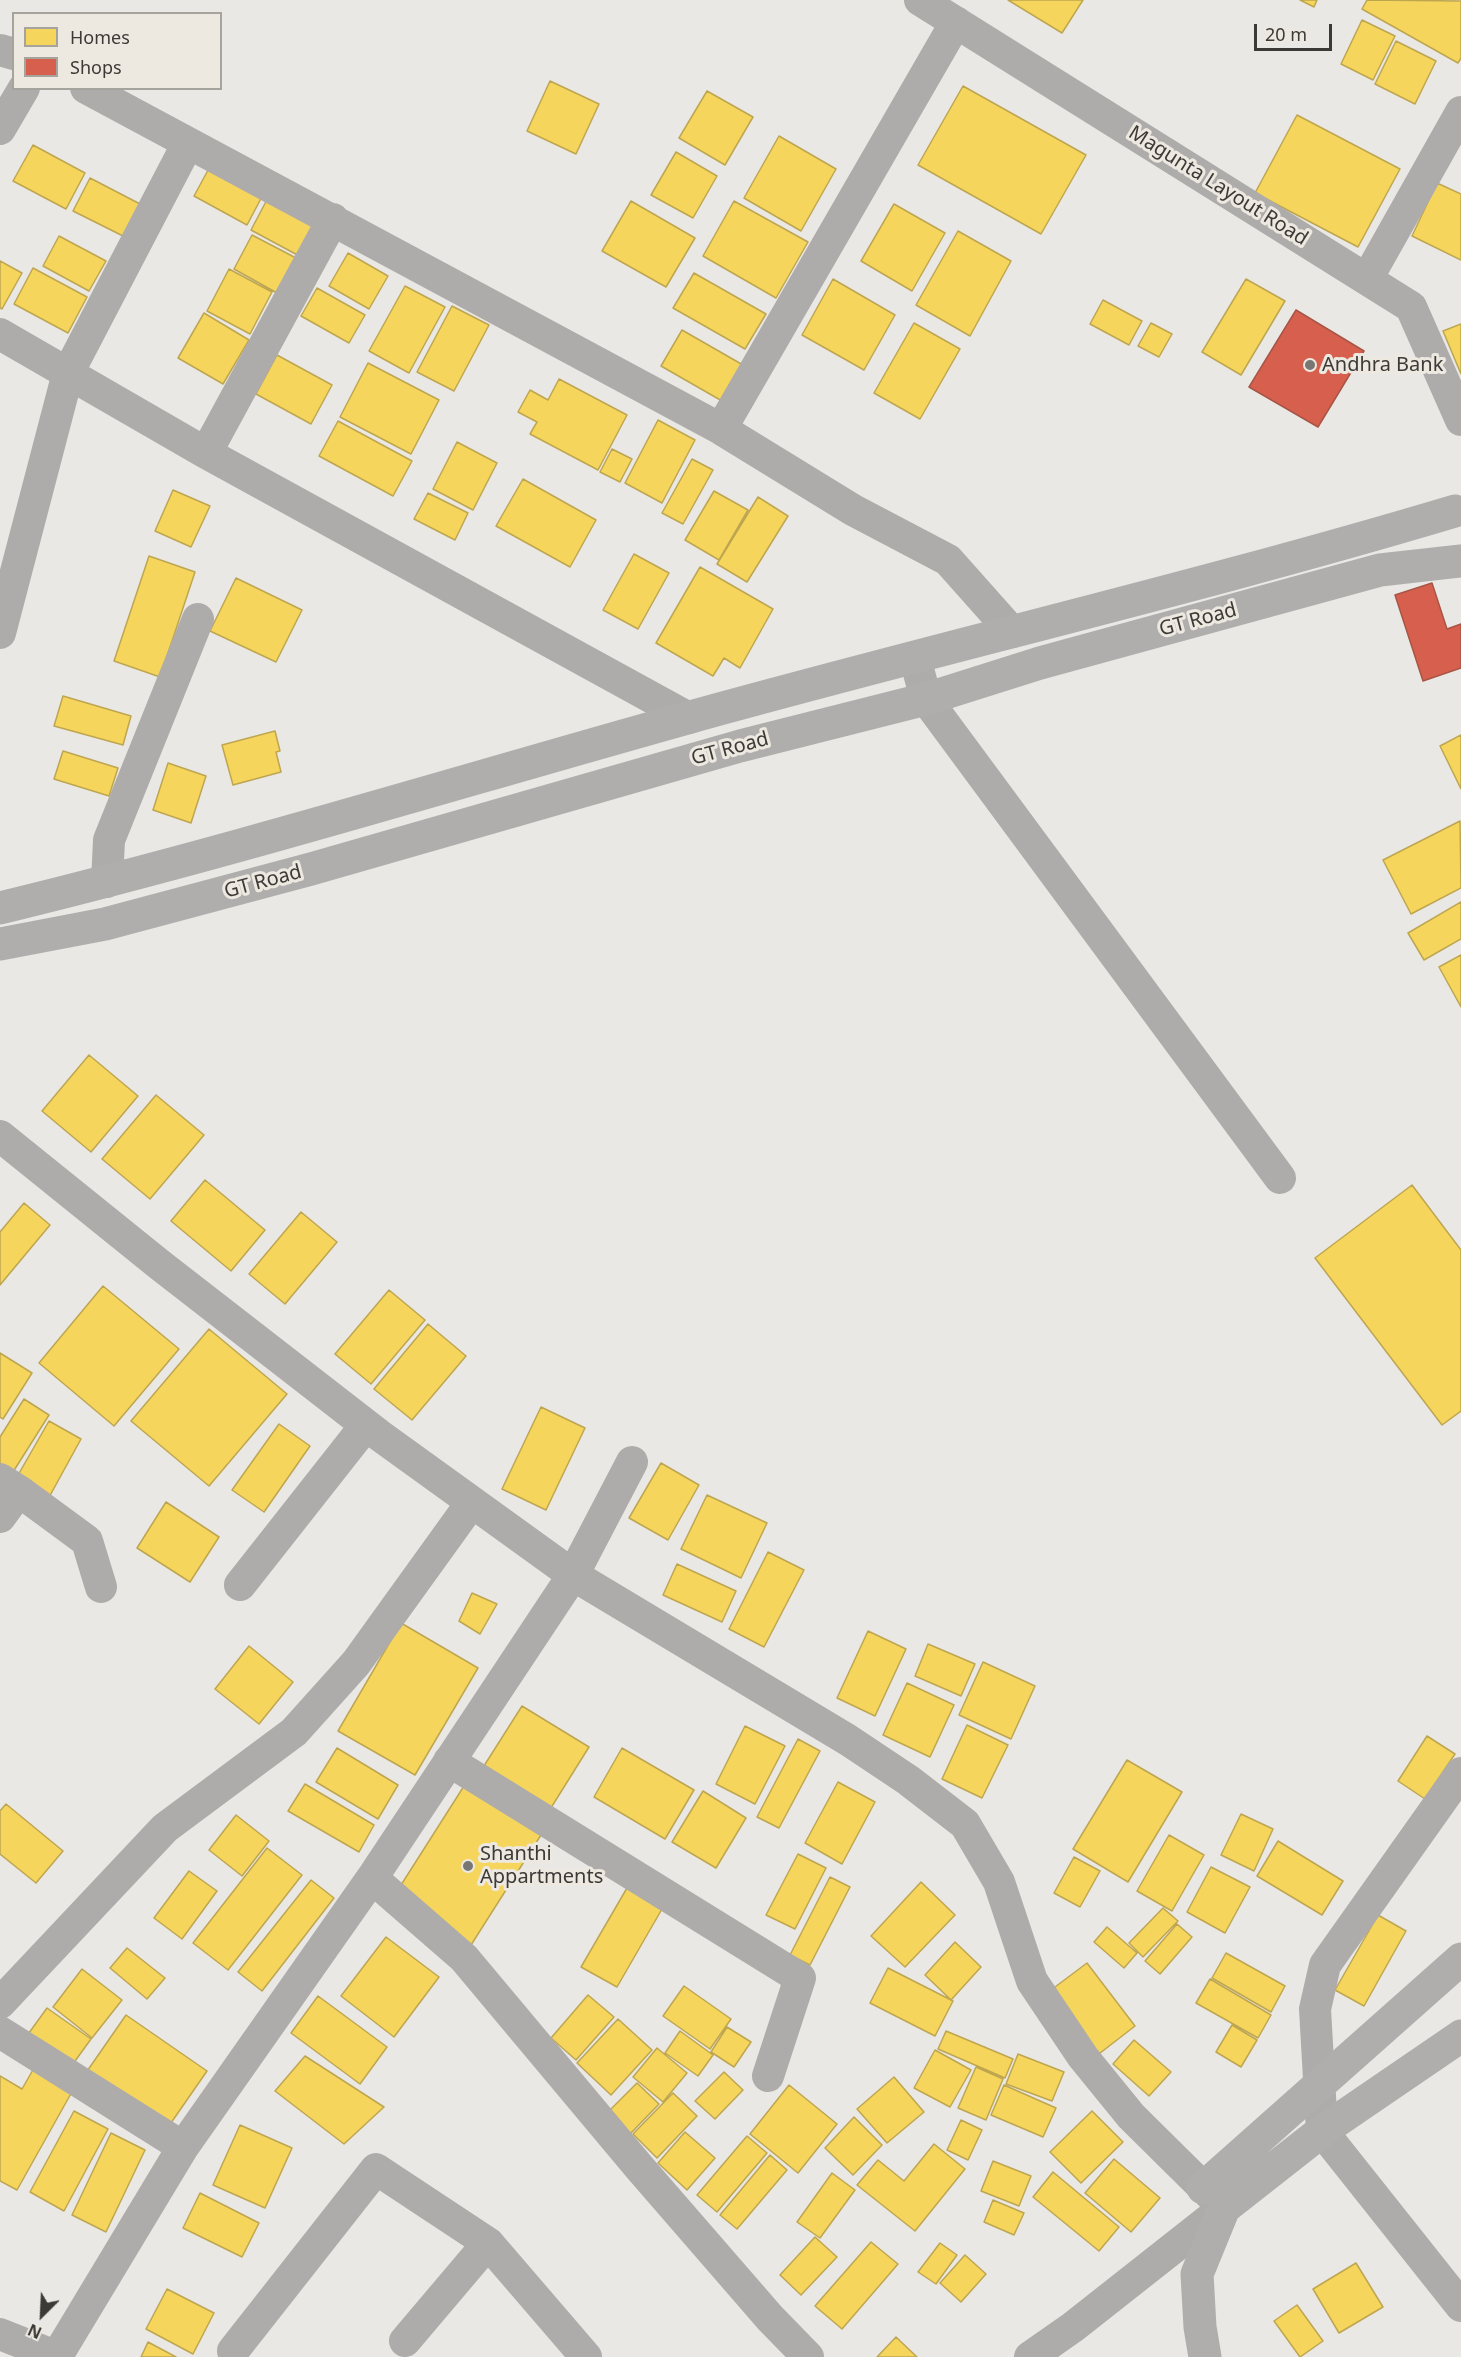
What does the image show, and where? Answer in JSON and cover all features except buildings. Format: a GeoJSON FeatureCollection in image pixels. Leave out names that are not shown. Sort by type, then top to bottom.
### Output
{"type":"FeatureCollection","features":[{"type":"Feature","properties":{"kind":"main road"},"geometry":{"type":"LineString","coordinates":[[0,908],[107,882],[347,816],[688,718],[1339,546],[1458,505]]}},
{"type":"Feature","properties":{"kind":"main road"},"geometry":{"type":"LineString","coordinates":[[1458,505],[1454,524],[1461,548]]}},
{"type":"Feature","properties":{"kind":"main road","name":"GT Road"},"geometry":{"type":"LineString","coordinates":[[0,944],[117,921],[322,866],[740,746],[926,699],[1040,663],[1380,570],[1461,561]]}},
{"type":"Feature","properties":{"kind":"main road"},"geometry":{"type":"LineString","coordinates":[[1205,2357],[1200,2327],[1197,2274],[1214,2198],[1319,2085],[1461,1959]]}},
{"type":"Feature","properties":{"kind":"main road"},"geometry":{"type":"LineString","coordinates":[[1214,2198],[1323,2132],[1461,2036]]}},
{"type":"Feature","properties":{"kind":"street","name":"Magunta Layout Road"},"geometry":{"type":"LineString","coordinates":[[920,0],[1411,307],[1461,420]]}},
{"type":"Feature","properties":{"kind":"street"},"geometry":{"type":"LineString","coordinates":[[721,429],[956,22]]}},
{"type":"Feature","properties":{"kind":"street"},"geometry":{"type":"LineString","coordinates":[[0,129],[23,90]]}},
{"type":"Feature","properties":{"kind":"street"},"geometry":{"type":"LineString","coordinates":[[90,90],[721,429],[854,510],[948,560],[1012,632]]}},
{"type":"Feature","properties":{"kind":"street"},"geometry":{"type":"LineString","coordinates":[[1367,279],[1461,112]]}},
{"type":"Feature","properties":{"kind":"street"},"geometry":{"type":"LineString","coordinates":[[0,633],[68,373],[188,143]]}},
{"type":"Feature","properties":{"kind":"street"},"geometry":{"type":"LineString","coordinates":[[206,453],[333,219]]}},
{"type":"Feature","properties":{"kind":"street"},"geometry":{"type":"LineString","coordinates":[[0,334],[206,453],[688,718]]}},
{"type":"Feature","properties":{"kind":"street"},"geometry":{"type":"LineString","coordinates":[[107,882],[109,840],[198,619]]}},
{"type":"Feature","properties":{"kind":"street"},"geometry":{"type":"LineString","coordinates":[[915,657],[926,699],[1280,1178]]}},
{"type":"Feature","properties":{"kind":"street"},"geometry":{"type":"LineString","coordinates":[[0,1136],[160,1265],[366,1425],[472,1503],[573,1575],[848,1740],[908,1780],[965,1824],[999,1882],[1032,1981],[1083,2057],[1131,2115],[1214,2198],[1073,2328],[1030,2357]]}},
{"type":"Feature","properties":{"kind":"street"},"geometry":{"type":"LineString","coordinates":[[240,1585],[366,1425]]}},
{"type":"Feature","properties":{"kind":"street"},"geometry":{"type":"LineString","coordinates":[[0,2334],[57,2357],[183,2148],[372,1878],[573,1575],[632,1462]]}},
{"type":"Feature","properties":{"kind":"street"},"geometry":{"type":"LineString","coordinates":[[0,1517],[10,1485],[87,1541],[101,1587]]}},
{"type":"Feature","properties":{"kind":"street"},"geometry":{"type":"LineString","coordinates":[[0,2003],[165,1828],[294,1732],[356,1663],[472,1503]]}},
{"type":"Feature","properties":{"kind":"street"},"geometry":{"type":"LineString","coordinates":[[449,1761],[800,1978],[768,2076]]}},
{"type":"Feature","properties":{"kind":"street"},"geometry":{"type":"LineString","coordinates":[[1461,1773],[1325,1965],[1315,2009],[1323,2132],[1461,2306]]}},
{"type":"Feature","properties":{"kind":"street"},"geometry":{"type":"LineString","coordinates":[[372,1878],[464,1958],[770,2319],[808,2357]]}},
{"type":"Feature","properties":{"kind":"street"},"geometry":{"type":"LineString","coordinates":[[0,2032],[183,2148]]}},
{"type":"Feature","properties":{"kind":"street"},"geometry":{"type":"LineString","coordinates":[[233,2351],[376,2169],[488,2242],[586,2357]]}},
{"type":"Feature","properties":{"kind":"street"},"geometry":{"type":"LineString","coordinates":[[405,2341],[488,2242]]}},
{"type":"Feature","properties":{"kind":"place","name":"Andhra Bank"},"geometry":{"type":"Point","coordinates":[1310,365]}},
{"type":"Feature","properties":{"kind":"place","name":"Shanthi Appartments"},"geometry":{"type":"Point","coordinates":[468,1866]}}]}
